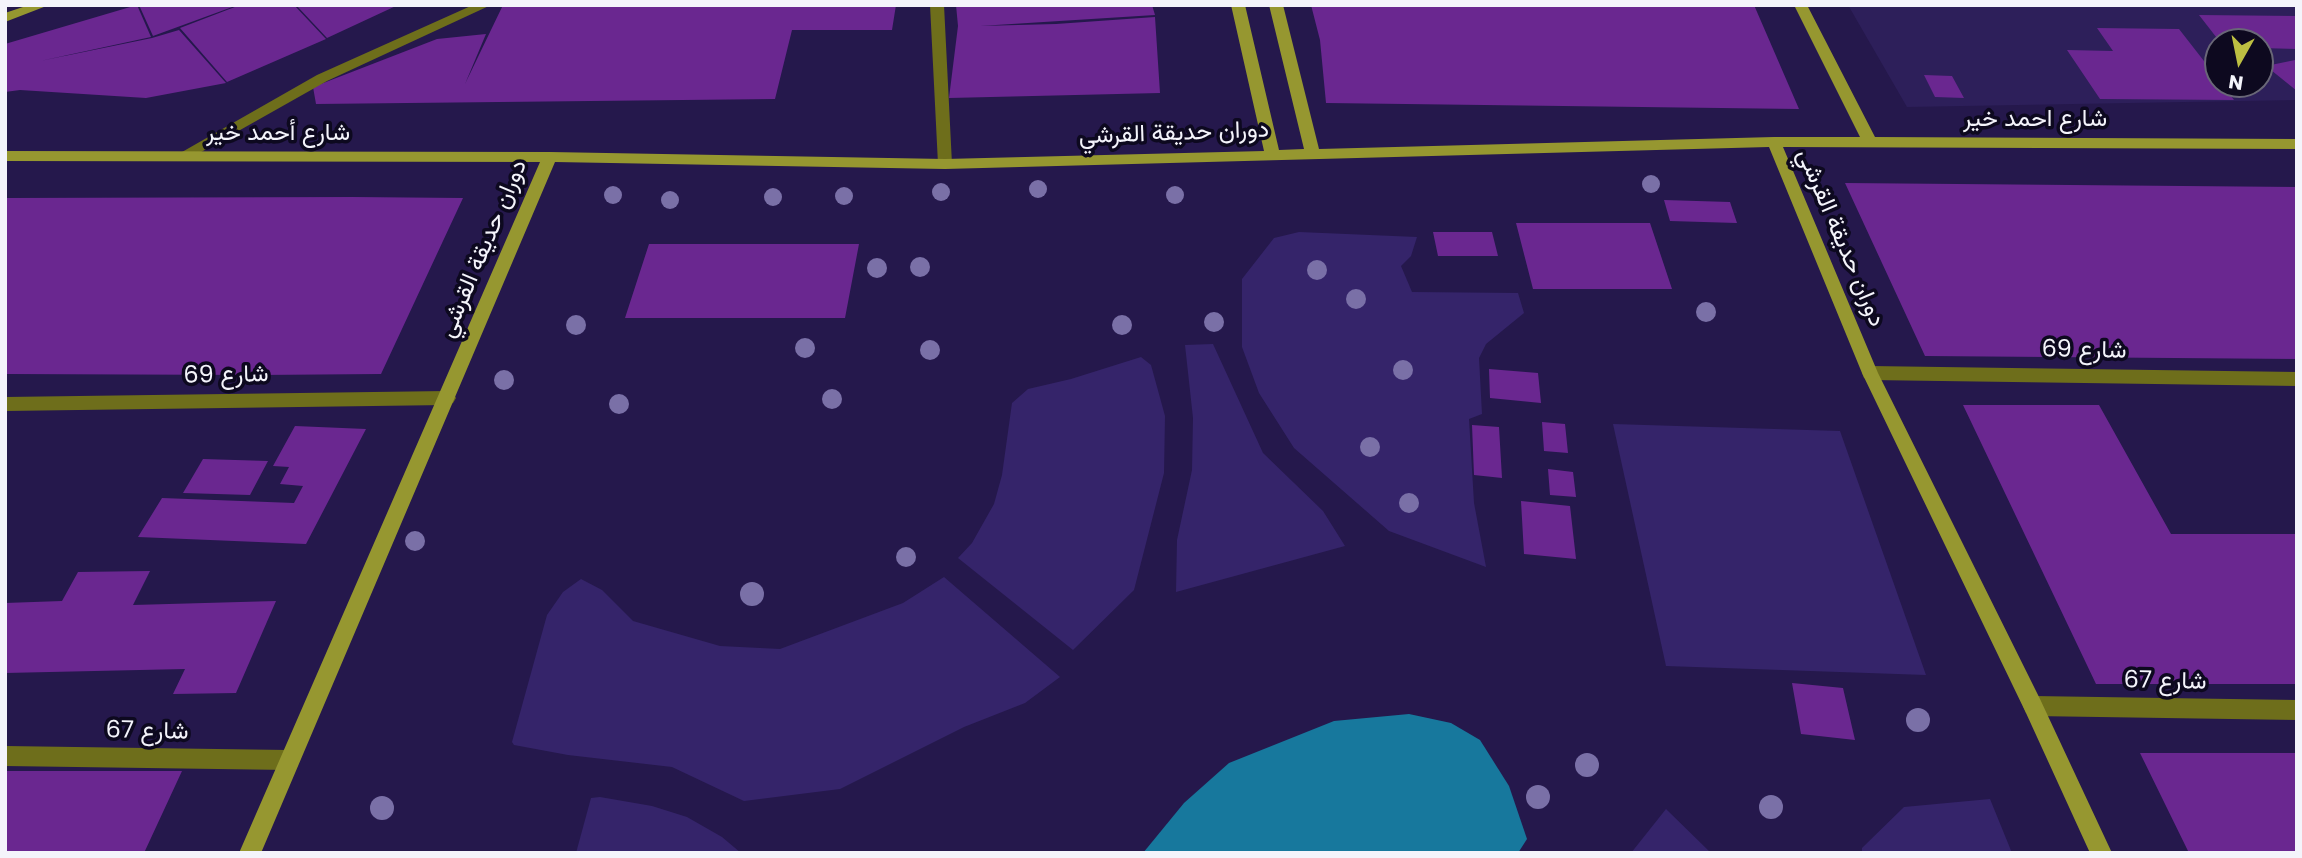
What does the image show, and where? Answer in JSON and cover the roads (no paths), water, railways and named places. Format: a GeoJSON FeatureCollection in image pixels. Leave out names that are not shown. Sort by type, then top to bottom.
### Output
{"type":"FeatureCollection","features":[{"type":"Feature","properties":{"kind":"main road"},"geometry":{"type":"LineString","coordinates":[[5,18],[43,5]]}},
{"type":"Feature","properties":{"kind":"main road"},"geometry":{"type":"LineString","coordinates":[[1238,5],[1273,156]]}},
{"type":"Feature","properties":{"kind":"main road"},"geometry":{"type":"LineString","coordinates":[[1276,5],[1313,155]]}},
{"type":"Feature","properties":{"kind":"main road"},"geometry":{"type":"LineString","coordinates":[[1800,5],[1870,142]]}},
{"type":"Feature","properties":{"kind":"main road","name":"دوران حديقة القرشي"},"geometry":{"type":"LineString","coordinates":[[250,853],[551,157],[945,164],[1774,142],[1870,373],[2033,706],[2101,853]]}},
{"type":"Feature","properties":{"kind":"main road","name":"شارع احمد خير"},"geometry":{"type":"LineString","coordinates":[[1774,142],[2297,144]]}},
{"type":"Feature","properties":{"kind":"main road","name":"شارع أحمد خير"},"geometry":{"type":"LineString","coordinates":[[5,156],[551,157]]}},
{"type":"Feature","properties":{"kind":"street"},"geometry":{"type":"LineString","coordinates":[[182,156],[322,78],[485,5]]}},
{"type":"Feature","properties":{"kind":"street"},"geometry":{"type":"LineString","coordinates":[[937,5],[945,164]]}},
{"type":"Feature","properties":{"kind":"street","name":"شارع 69"},"geometry":{"type":"LineString","coordinates":[[1870,373],[2297,379]]}},
{"type":"Feature","properties":{"kind":"street","name":"شارع 69"},"geometry":{"type":"LineString","coordinates":[[5,404],[447,398]]}},
{"type":"Feature","properties":{"kind":"street","name":"شارع 67"},"geometry":{"type":"LineString","coordinates":[[2033,706],[2297,710]]}},
{"type":"Feature","properties":{"kind":"street","name":"شارع 67"},"geometry":{"type":"LineString","coordinates":[[5,756],[288,760]]}},
{"type":"Feature","properties":{"kind":"water"},"geometry":{"type":"Polygon","coordinates":[[[1409,714],[1451,723],[1480,740],[1509,786],[1527,839],[1518,853],[1143,853],[1184,803],[1229,763],[1334,721],[1409,714]]]}}]}
